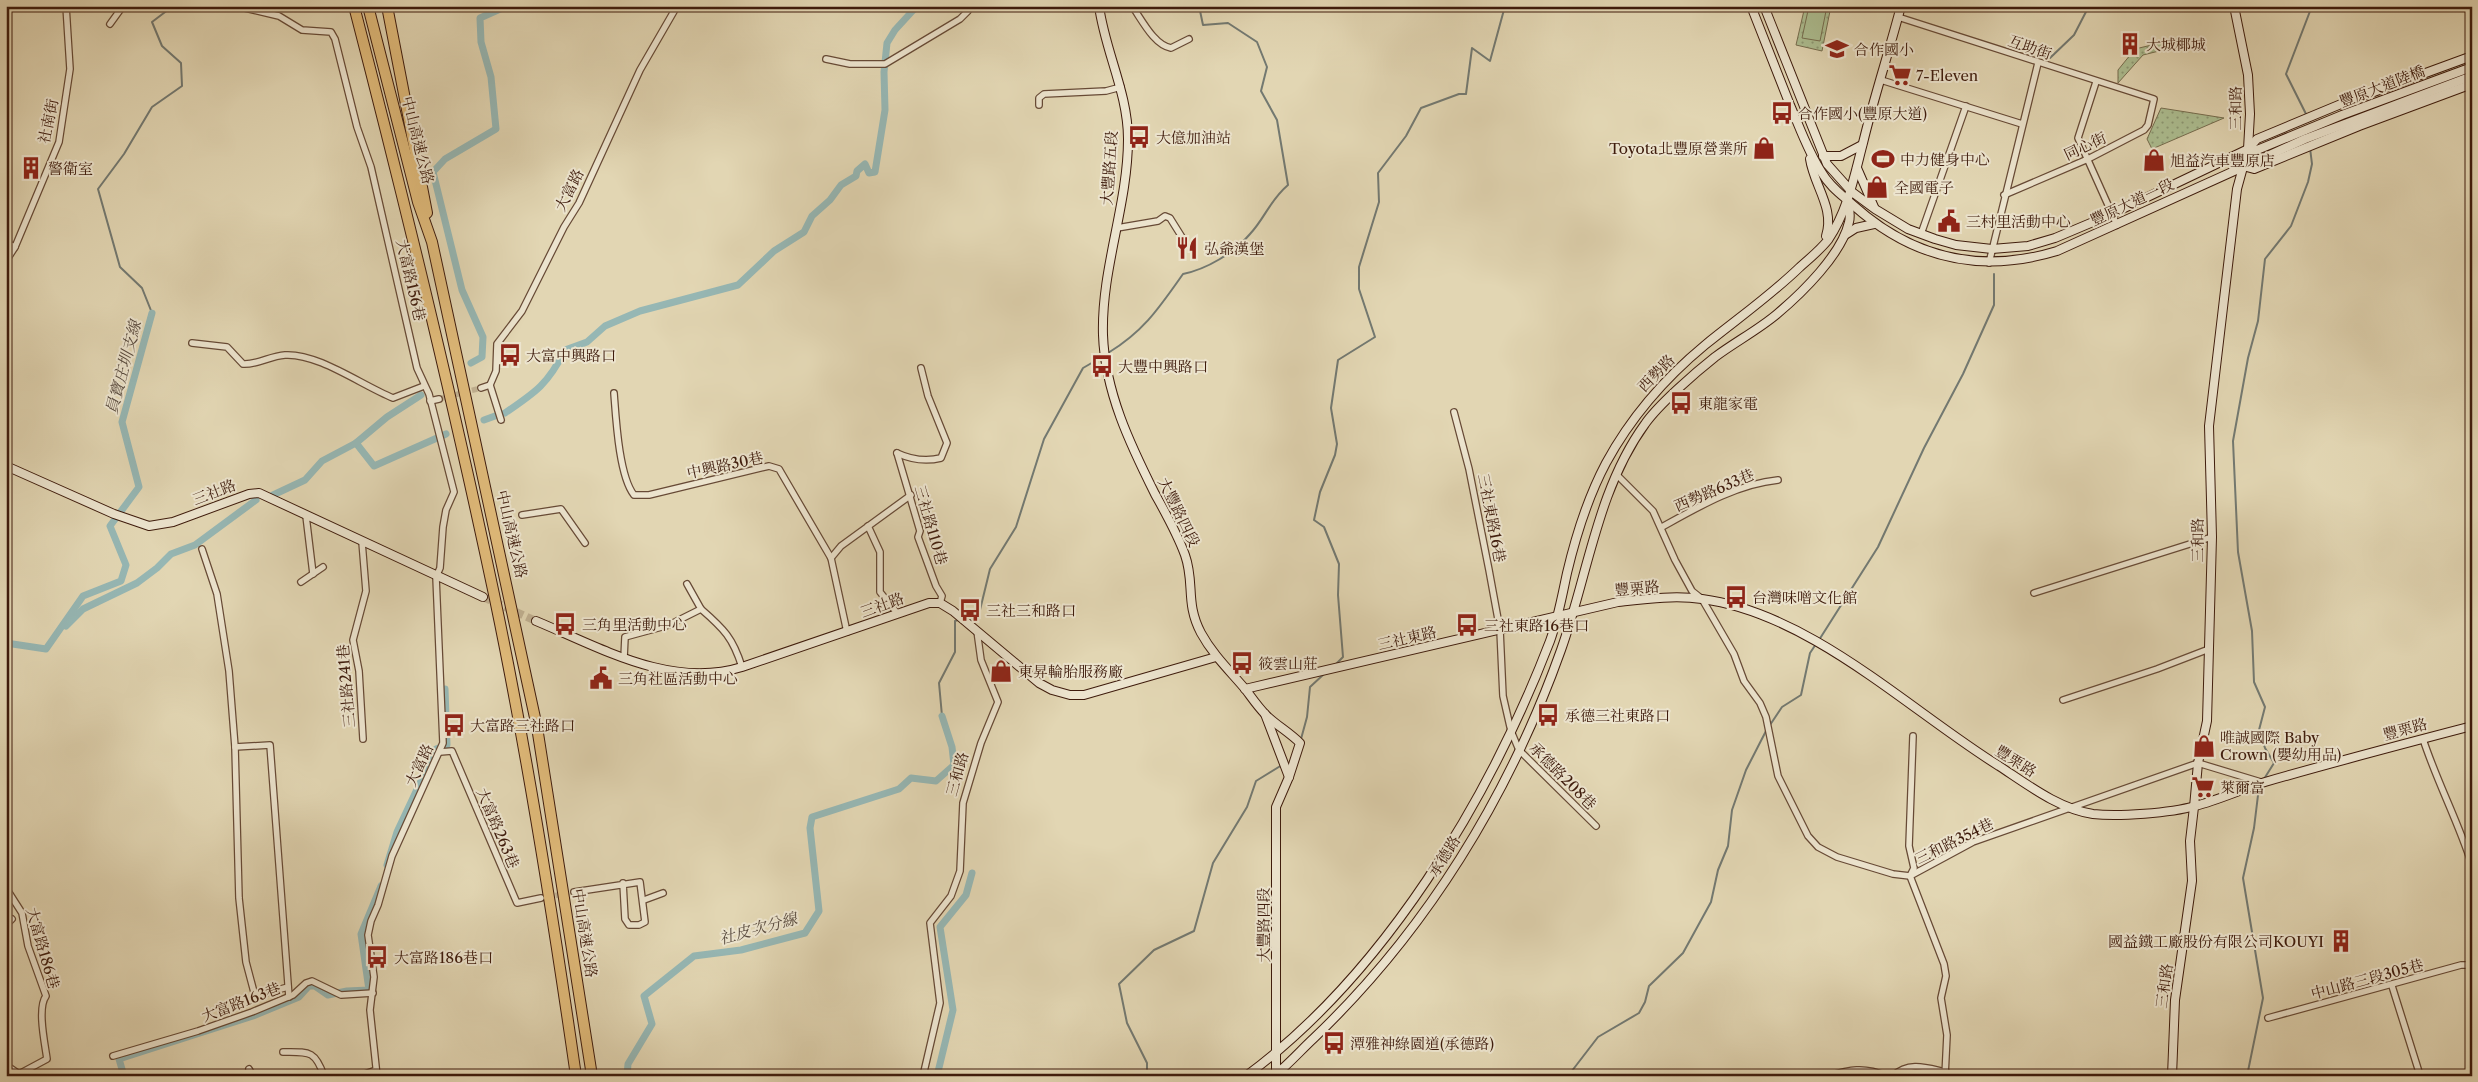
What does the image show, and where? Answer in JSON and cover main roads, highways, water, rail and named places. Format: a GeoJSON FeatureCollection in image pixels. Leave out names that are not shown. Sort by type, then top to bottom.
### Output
{"type":"FeatureCollection","features":[{"type":"Feature","properties":{"kind":"highway","name":"中山高速公路"},"geometry":{"type":"LineString","coordinates":[[354,6],[441,354],[495,601],[554,924],[576,1076]]}},
{"type":"Feature","properties":{"kind":"highway","name":"中山高速公路"},"geometry":{"type":"LineString","coordinates":[[368,6],[418,202],[432,242],[537,727],[592,1076]]}},
{"type":"Feature","properties":{"kind":"highway"},"geometry":{"type":"LineString","coordinates":[[387,6],[432,242]]}},
{"type":"Feature","properties":{"kind":"waterway","name":"員寶庄圳支線"},"geometry":{"type":"LineString","coordinates":[[152,313],[142,288],[120,267],[98,189],[124,154],[152,107],[182,86],[181,63],[162,46],[152,22],[173,6]]}},
{"type":"Feature","properties":{"kind":"waterway"},"geometry":{"type":"LineString","coordinates":[[471,363],[482,357],[483,337],[462,290],[433,172],[445,159],[496,129],[491,77],[481,42],[480,18],[507,6]]}},
{"type":"Feature","properties":{"kind":"waterway"},"geometry":{"type":"LineString","coordinates":[[505,413],[525,399],[547,379],[565,350],[587,342],[605,326],[640,311],[738,285],[774,251],[804,232],[812,216],[830,200],[841,185],[856,176],[857,171],[865,164],[869,173],[875,172],[885,110],[884,72],[887,43],[895,30],[917,6]]}},
{"type":"Feature","properties":{"kind":"waterway"},"geometry":{"type":"LineString","coordinates":[[1108,353],[1132,336],[1150,318],[1183,274],[1211,264],[1228,254],[1244,241],[1288,185],[1277,120],[1261,91],[1267,67],[1257,42],[1228,23],[1203,25],[1199,6]]}},
{"type":"Feature","properties":{"kind":"waterway"},"geometry":{"type":"LineString","coordinates":[[1334,666],[1343,657],[1338,595],[1339,564],[1324,527],[1314,520],[1320,492],[1335,455],[1337,444],[1331,408],[1338,360],[1375,337],[1359,289],[1359,267],[1379,202],[1378,173],[1406,136],[1421,108],[1459,94],[1466,94],[1472,48],[1490,61],[1505,6]]}},
{"type":"Feature","properties":{"kind":"waterway"},"geometry":{"type":"LineString","coordinates":[[2050,58],[2074,35],[2089,6]]}},
{"type":"Feature","properties":{"kind":"waterway"},"geometry":{"type":"LineString","coordinates":[[2307,116],[2286,74],[2312,6]]}},
{"type":"Feature","properties":{"kind":"waterway"},"geometry":{"type":"LineString","coordinates":[[2264,779],[2274,763],[2265,748],[2259,730],[2265,707],[2254,682],[2252,631],[2238,552],[2233,441],[2248,358],[2258,321],[2265,259],[2291,226],[2308,182],[2312,164],[2310,148]]}},
{"type":"Feature","properties":{"kind":"waterway"},"geometry":{"type":"LineString","coordinates":[[1819,640],[1878,547],[1924,448],[1963,374],[1994,305],[1994,274]]}},
{"type":"Feature","properties":{"kind":"waterway","name":"員寶庄圳支線"},"geometry":{"type":"LineString","coordinates":[[6,643],[46,649],[83,596],[121,581],[126,565],[110,526],[139,487],[122,422],[152,313]]}},
{"type":"Feature","properties":{"kind":"waterway"},"geometry":{"type":"LineString","coordinates":[[965,618],[979,614],[990,569],[1016,527],[1044,439],[1083,368],[1102,357]]}},
{"type":"Feature","properties":{"kind":"waterway"},"geometry":{"type":"LineString","coordinates":[[273,495],[305,480],[322,461],[356,443],[387,417],[421,395]]}},
{"type":"Feature","properties":{"kind":"waterway"},"geometry":{"type":"LineString","coordinates":[[484,420],[495,416]]}},
{"type":"Feature","properties":{"kind":"waterway"},"geometry":{"type":"LineString","coordinates":[[356,443],[374,466],[446,434]]}},
{"type":"Feature","properties":{"kind":"waterway"},"geometry":{"type":"LineString","coordinates":[[66,626],[83,609],[137,583],[157,568],[171,554],[195,545],[256,500]]}},
{"type":"Feature","properties":{"kind":"waterway"},"geometry":{"type":"LineString","coordinates":[[942,716],[939,683],[955,652],[955,621],[958,620]]}},
{"type":"Feature","properties":{"kind":"waterway"},"geometry":{"type":"LineString","coordinates":[[1770,725],[1782,707],[1801,695],[1810,653],[1816,644]]}},
{"type":"Feature","properties":{"kind":"waterway"},"geometry":{"type":"LineString","coordinates":[[1301,739],[1307,717],[1310,687],[1324,674]]}},
{"type":"Feature","properties":{"kind":"waterway"},"geometry":{"type":"LineString","coordinates":[[387,865],[397,832],[436,749],[447,745],[445,689]]}},
{"type":"Feature","properties":{"kind":"waterway","name":"社皮次分線"},"geometry":{"type":"LineString","coordinates":[[627,1076],[628,1064],[652,1024],[644,996],[694,956],[741,950],[805,933],[819,911],[810,828],[812,817],[899,789],[911,778],[936,781],[954,765],[952,747],[942,716]]}},
{"type":"Feature","properties":{"kind":"waterway"},"geometry":{"type":"LineString","coordinates":[[1568,1076],[1598,1037],[1639,1013],[1645,1002],[1649,986],[1683,953],[1711,902],[1718,870],[1728,846],[1732,810],[1746,770],[1767,729]]}},
{"type":"Feature","properties":{"kind":"waterway"},"geometry":{"type":"LineString","coordinates":[[1147,1076],[1147,1063],[1127,1023],[1119,984],[1154,950],[1194,931],[1213,863],[1247,807],[1256,781],[1282,765]]}},
{"type":"Feature","properties":{"kind":"waterway"},"geometry":{"type":"LineString","coordinates":[[2247,1076],[2263,998],[2243,878],[2254,828],[2259,787]]}},
{"type":"Feature","properties":{"kind":"waterway"},"geometry":{"type":"LineString","coordinates":[[937,1076],[953,1010],[940,927],[966,895],[972,873]]}},
{"type":"Feature","properties":{"kind":"waterway"},"geometry":{"type":"LineString","coordinates":[[124,1076],[119,1059],[253,1016],[299,997],[309,986],[315,986],[328,995],[347,991],[369,990],[361,934],[381,886]]}},
{"type":"Feature","properties":{"kind":"tunnel"},"geometry":{"type":"LineString","coordinates":[[439,399],[481,388]]}},
{"type":"Feature","properties":{"kind":"tunnel"},"geometry":{"type":"LineString","coordinates":[[483,597],[536,621]]}},
{"type":"Feature","properties":{"kind":"tunnel"},"geometry":{"type":"LineString","coordinates":[[547,897],[574,892]]}},
{"type":"Feature","properties":{"kind":"place","name":"大城椰城"},"geometry":{"type":"Point","coordinates":[2130,44]}},
{"type":"Feature","properties":{"kind":"place","name":"合作國小"},"geometry":{"type":"Point","coordinates":[1837,49]}},
{"type":"Feature","properties":{"kind":"place","name":"7-Eleven"},"geometry":{"type":"Point","coordinates":[1900,75]}},
{"type":"Feature","properties":{"kind":"place","name":"合作國小(豐原大道)"},"geometry":{"type":"Point","coordinates":[1782,113]}},
{"type":"Feature","properties":{"kind":"place","name":"大億加油站"},"geometry":{"type":"Point","coordinates":[1139,137]}},
{"type":"Feature","properties":{"kind":"place","name":"Toyota北豐原營業所"},"geometry":{"type":"Point","coordinates":[1764,148]}},
{"type":"Feature","properties":{"kind":"place","name":"中力健身中心"},"geometry":{"type":"Point","coordinates":[1883,159]}},
{"type":"Feature","properties":{"kind":"place","name":"旭益汽車豐原店"},"geometry":{"type":"Point","coordinates":[2154,160]}},
{"type":"Feature","properties":{"kind":"place","name":"警衛室"},"geometry":{"type":"Point","coordinates":[31,168]}},
{"type":"Feature","properties":{"kind":"place","name":"全國電子"},"geometry":{"type":"Point","coordinates":[1877,187]}},
{"type":"Feature","properties":{"kind":"place","name":"三村里活動中心"},"geometry":{"type":"Point","coordinates":[1949,221]}},
{"type":"Feature","properties":{"kind":"place","name":"弘爺漢堡"},"geometry":{"type":"Point","coordinates":[1187,248]}},
{"type":"Feature","properties":{"kind":"place","name":"大富中興路口"},"geometry":{"type":"Point","coordinates":[510,355]}},
{"type":"Feature","properties":{"kind":"place","name":"大豐中興路口"},"geometry":{"type":"Point","coordinates":[1102,366]}},
{"type":"Feature","properties":{"kind":"place","name":"東龍家電"},"geometry":{"type":"Point","coordinates":[1681,403]}},
{"type":"Feature","properties":{"kind":"place","name":"台灣味噌文化館"},"geometry":{"type":"Point","coordinates":[1736,597]}},
{"type":"Feature","properties":{"kind":"place","name":"三社三和路口"},"geometry":{"type":"Point","coordinates":[970,610]}},
{"type":"Feature","properties":{"kind":"place","name":"三角里活動中心"},"geometry":{"type":"Point","coordinates":[565,624]}},
{"type":"Feature","properties":{"kind":"place","name":"三社東路16巷口"},"geometry":{"type":"Point","coordinates":[1467,625]}},
{"type":"Feature","properties":{"kind":"place","name":"筱雲山莊"},"geometry":{"type":"Point","coordinates":[1242,663]}},
{"type":"Feature","properties":{"kind":"place","name":"東昇輪胎服務廠"},"geometry":{"type":"Point","coordinates":[1001,671]}},
{"type":"Feature","properties":{"kind":"place","name":"三角社區活動中心"},"geometry":{"type":"Point","coordinates":[601,678]}},
{"type":"Feature","properties":{"kind":"place","name":"承德三社東路口"},"geometry":{"type":"Point","coordinates":[1548,715]}},
{"type":"Feature","properties":{"kind":"place","name":"大富路三社路口"},"geometry":{"type":"Point","coordinates":[454,725]}},
{"type":"Feature","properties":{"kind":"place","name":"唯誠國際 Baby Crown (嬰幼用品)"},"geometry":{"type":"Point","coordinates":[2204,746]}},
{"type":"Feature","properties":{"kind":"place","name":"萊爾富"},"geometry":{"type":"Point","coordinates":[2203,787]}},
{"type":"Feature","properties":{"kind":"place","name":"國益鐵工廠股份有限公司KOUYI"},"geometry":{"type":"Point","coordinates":[2341,941]}},
{"type":"Feature","properties":{"kind":"place","name":"大富路186巷口"},"geometry":{"type":"Point","coordinates":[377,957]}},
{"type":"Feature","properties":{"kind":"place","name":"潭雅神綠園道(承德路)"},"geometry":{"type":"Point","coordinates":[1334,1043]}}]}
